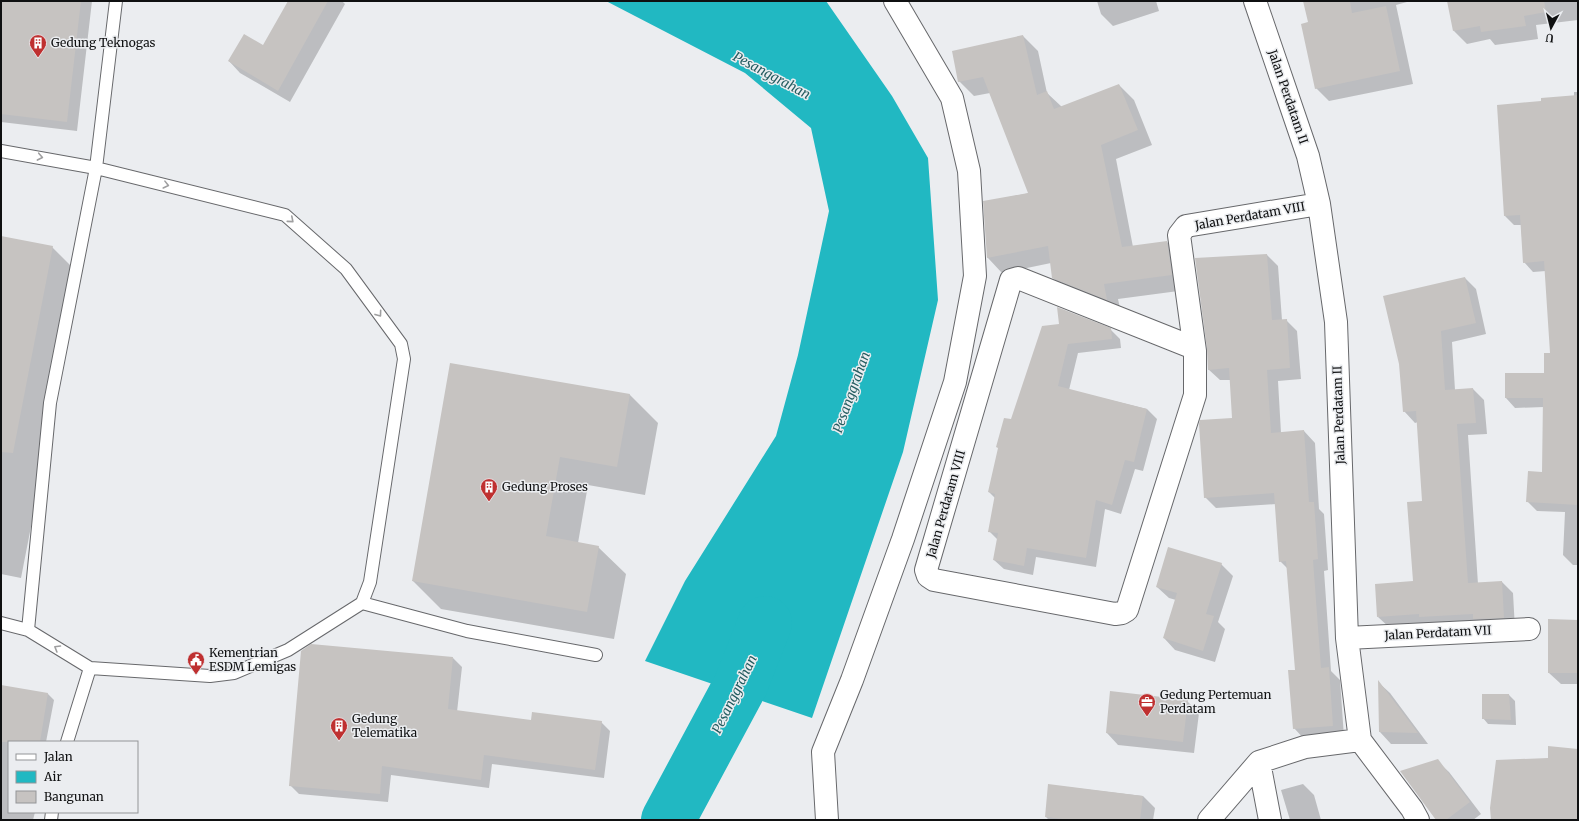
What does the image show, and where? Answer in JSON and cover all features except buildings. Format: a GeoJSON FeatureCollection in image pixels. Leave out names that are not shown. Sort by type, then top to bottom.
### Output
{"type":"FeatureCollection","features":[{"type":"Feature","properties":{"kind":"street"},"geometry":{"type":"LineString","coordinates":[[827,820],[823,752],[852,680],[903,538],[955,382],[975,276],[969,171],[952,98],[895,1]]}},
{"type":"Feature","properties":{"kind":"street","name":"Jalan Perdatam II"},"geometry":{"type":"LineString","coordinates":[[1256,1],[1308,156],[1319,204],[1336,322],[1347,638],[1360,740],[1412,809],[1418,820]]}},
{"type":"Feature","properties":{"kind":"street","name":"Jalan Perdatam VIII"},"geometry":{"type":"LineString","coordinates":[[1194,348],[1018,278],[1011,280],[926,570],[928,576],[934,580],[1115,614],[1122,613],[1127,610],[1195,395],[1194,348],[1179,236],[1182,229],[1186,226],[1319,204]]}},
{"type":"Feature","properties":{"kind":"street","name":"Jalan Perdatam VII"},"geometry":{"type":"LineString","coordinates":[[1347,638],[1529,629]]}},
{"type":"Feature","properties":{"kind":"street"},"geometry":{"type":"LineString","coordinates":[[1209,820],[1259,762],[1305,747],[1360,740]]}},
{"type":"Feature","properties":{"kind":"street"},"geometry":{"type":"LineString","coordinates":[[1259,762],[1270,820]]}},
{"type":"Feature","properties":{"kind":"lane"},"geometry":{"type":"LineString","coordinates":[[28,630],[50,403],[96,168],[116,1]]}},
{"type":"Feature","properties":{"kind":"lane"},"geometry":{"type":"LineString","coordinates":[[1,151],[96,168],[285,215],[346,269],[401,344],[404,359],[370,582],[362,603],[288,650],[234,673],[210,676],[187,676],[90,668],[28,630],[1,623]]}},
{"type":"Feature","properties":{"kind":"lane"},"geometry":{"type":"LineString","coordinates":[[362,603],[467,631],[596,655]]}},
{"type":"Feature","properties":{"kind":"lane"},"geometry":{"type":"LineString","coordinates":[[67,741],[90,668]]}},
{"type":"Feature","properties":{"kind":"water"},"geometry":{"type":"Polygon","coordinates":[[[606,1],[826,1],[892,96],[928,158],[938,300],[903,452],[812,718],[645,661],[685,581],[776,436],[798,355],[829,211],[811,128],[745,73],[606,1]]]}},
{"type":"Feature","properties":{"kind":"waterway","name":"Pesanggrahan"},"geometry":{"type":"LineString","coordinates":[[668,820],[741,684],[765,623]]}},
{"type":"Feature","properties":{"kind":"place","name":"Gedung Teknogas"},"geometry":{"type":"Point","coordinates":[38,58]}},
{"type":"Feature","properties":{"kind":"place","name":"Gedung Proses"},"geometry":{"type":"Point","coordinates":[489,502]}},
{"type":"Feature","properties":{"kind":"place","name":"Kementrian ESDM Lemigas"},"geometry":{"type":"Point","coordinates":[196,675]}},
{"type":"Feature","properties":{"kind":"place","name":"Gedung Pertemuan Perdatam"},"geometry":{"type":"Point","coordinates":[1147,717]}},
{"type":"Feature","properties":{"kind":"place","name":"Gedung Telematika"},"geometry":{"type":"Point","coordinates":[339,741]}}]}
